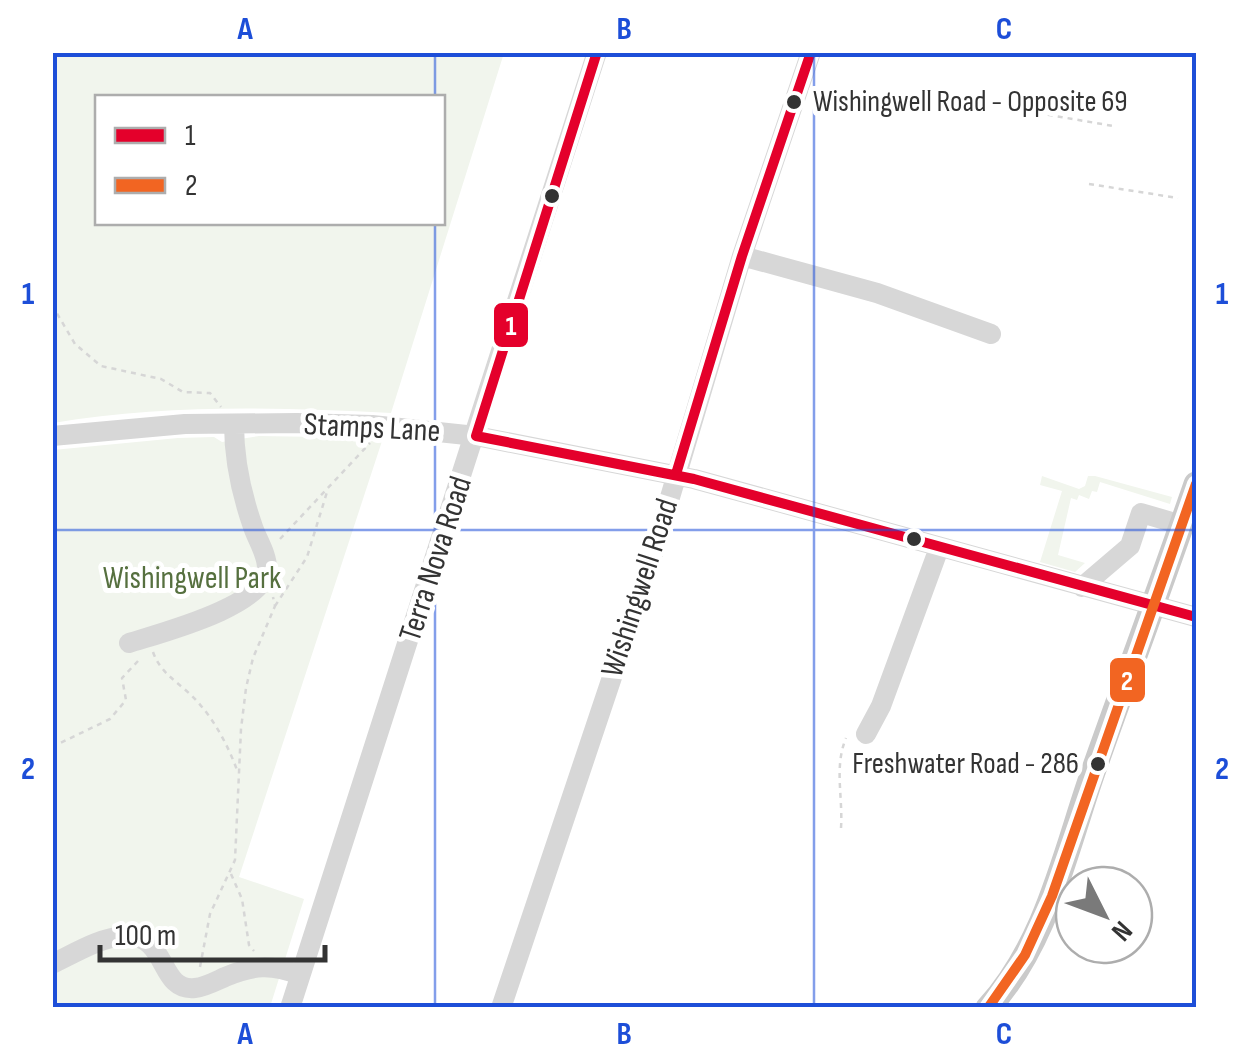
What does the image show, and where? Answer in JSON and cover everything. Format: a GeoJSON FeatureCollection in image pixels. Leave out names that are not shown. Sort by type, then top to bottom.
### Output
{"type":"FeatureCollection","features":[{"type":"Feature","properties":{"kind":"main road"},"geometry":{"type":"LineString","coordinates":[[996,1004],[1039,929],[1196,484]]}},
{"type":"Feature","properties":{"kind":"street","name":"Terra Nova Road"},"geometry":{"type":"LineString","coordinates":[[290,1008],[596,52]]}},
{"type":"Feature","properties":{"kind":"street","name":"Wishingwell Road"},"geometry":{"type":"LineString","coordinates":[[500,1008],[644,580],[742,256],[811,52]]}},
{"type":"Feature","properties":{"kind":"street"},"geometry":{"type":"LineString","coordinates":[[742,256],[877,293],[991,334]]}},
{"type":"Feature","properties":{"kind":"street","name":"Stamps Lane"},"geometry":{"type":"LineString","coordinates":[[52,436],[227,419],[341,423],[476,436],[676,474],[1196,617]]}},
{"type":"Feature","properties":{"kind":"street"},"geometry":{"type":"LineString","coordinates":[[138,640],[206,618],[253,593],[264,581],[268,566],[243,490],[227,419]]}},
{"type":"Feature","properties":{"kind":"street"},"geometry":{"type":"LineString","coordinates":[[1082,588],[1130,546],[1141,513],[1182,525]]}},
{"type":"Feature","properties":{"kind":"street"},"geometry":{"type":"LineString","coordinates":[[856,736],[880,706],[939,548]]}},
{"type":"Feature","properties":{"kind":"street"},"geometry":{"type":"LineString","coordinates":[[52,964],[100,942],[134,936],[157,950],[170,978],[182,987],[196,988],[263,965],[300,975]]}},
{"type":"Feature","properties":{"kind":"path"},"geometry":{"type":"LineString","coordinates":[[1038,112],[1113,126]]}},
{"type":"Feature","properties":{"kind":"path"},"geometry":{"type":"LineString","coordinates":[[1089,184],[1178,198]]}},
{"type":"Feature","properties":{"kind":"path"},"geometry":{"type":"LineString","coordinates":[[52,305],[74,344],[95,363],[118,372],[161,379],[188,393],[210,393],[220,402],[227,419]]}},
{"type":"Feature","properties":{"kind":"path"},"geometry":{"type":"LineString","coordinates":[[264,554],[375,436]]}},
{"type":"Feature","properties":{"kind":"path"},"geometry":{"type":"LineString","coordinates":[[196,988],[205,928],[230,872],[237,843],[241,729],[248,677],[275,606],[307,557],[327,490]]}},
{"type":"Feature","properties":{"kind":"path"},"geometry":{"type":"LineString","coordinates":[[264,581],[275,606]]}},
{"type":"Feature","properties":{"kind":"path"},"geometry":{"type":"LineString","coordinates":[[138,640],[215,725],[239,775]]}},
{"type":"Feature","properties":{"kind":"path"},"geometry":{"type":"LineString","coordinates":[[52,747],[98,726],[123,708],[126,692],[122,678],[136,666],[138,640]]}},
{"type":"Feature","properties":{"kind":"path"},"geometry":{"type":"LineString","coordinates":[[841,828],[838,760],[856,736]]}},
{"type":"Feature","properties":{"kind":"path"},"geometry":{"type":"LineString","coordinates":[[230,872],[242,899],[249,945],[263,965]]}},
{"type":"Feature","properties":{"kind":"green space"},"geometry":{"type":"Polygon","coordinates":[[[52,53],[504,53],[391,413],[221,409],[53,423],[52,53]]]}},
{"type":"Feature","properties":{"kind":"green space","name":"Wishingwell Park"},"geometry":{"type":"Polygon","coordinates":[[[259,436],[383,438],[239,877],[304,899],[270,1007],[53,1007],[53,450],[178,438],[214,437],[222,442],[259,436]]]}},
{"type":"Feature","properties":{"kind":"green space"},"geometry":{"type":"Polygon","coordinates":[[[1042,476],[1079,489],[1085,486],[1088,476],[1095,476],[1172,497],[1170,504],[1100,482],[1089,499],[1079,495],[1077,500],[1071,498],[1058,555],[1085,563],[1075,572],[1040,562],[1062,491],[1040,485],[1042,476]]]}},
{"type":"Feature","properties":{"kind":"transit line","name":"1"},"geometry":{"type":"LineString","coordinates":[[597,52],[476,436],[694,479],[1196,617]]}},
{"type":"Feature","properties":{"kind":"transit line","name":"1"},"geometry":{"type":"LineString","coordinates":[[676,474],[742,256],[811,52]]}},
{"type":"Feature","properties":{"kind":"transit line","name":"2"},"geometry":{"type":"LineString","coordinates":[[988,1008],[1025,955],[1052,896],[1196,484]]}},
{"type":"Feature","properties":{"kind":"place","name":"Wishingwell Road - Opposite 69"},"geometry":{"type":"Point","coordinates":[794,102]}},
{"type":"Feature","properties":{"kind":"place","name":"Freshwater Road - 286"},"geometry":{"type":"Point","coordinates":[1098,764]}}]}
